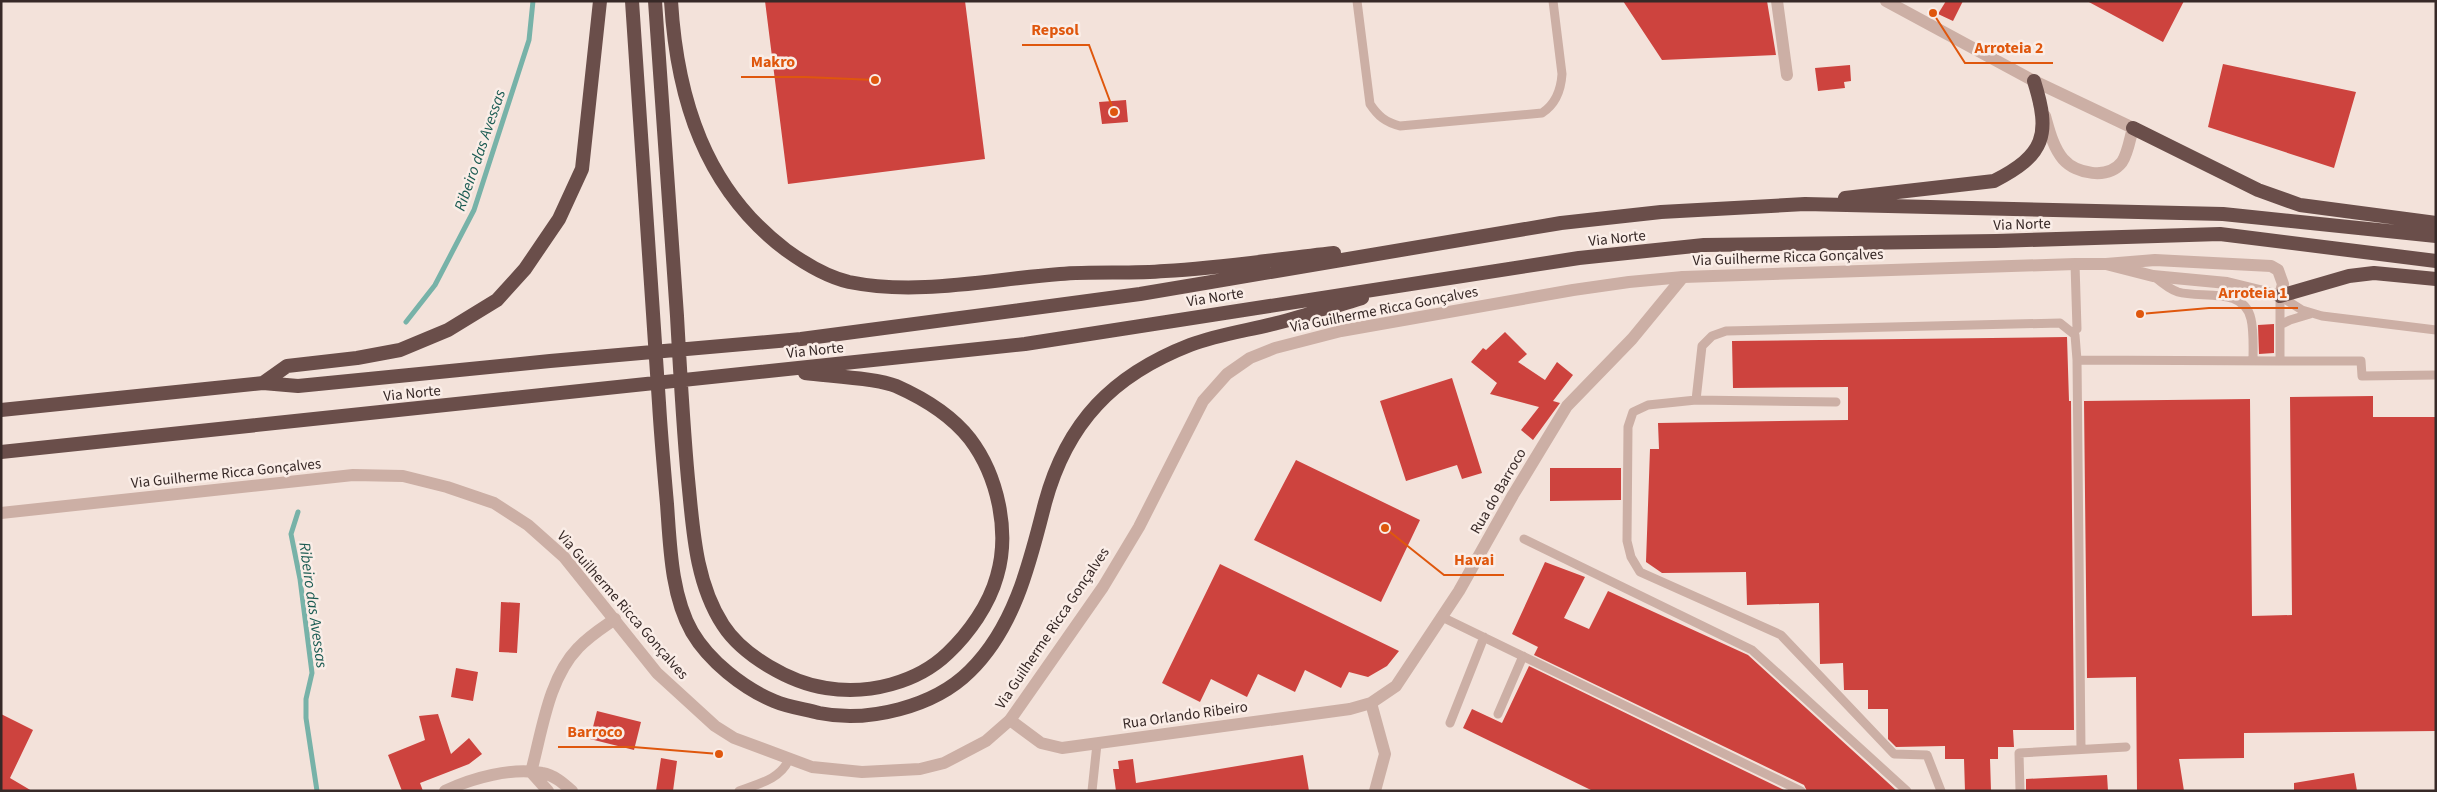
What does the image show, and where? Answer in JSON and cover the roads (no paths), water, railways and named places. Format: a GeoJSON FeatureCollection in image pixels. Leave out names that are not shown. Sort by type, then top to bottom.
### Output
{"type":"FeatureCollection","features":[{"type":"Feature","properties":{"kind":"highway"},"geometry":{"type":"LineString","coordinates":[[263,383],[286,366],[358,358],[400,350],[448,330],[497,300],[520,275],[559,219],[582,169],[600,1]]}},
{"type":"Feature","properties":{"kind":"highway"},"geometry":{"type":"LineString","coordinates":[[632,1],[662,442],[674,570],[682,608],[692,631],[705,650],[735,678],[770,699],[788,706],[832,715],[882,714],[907,707],[938,693],[969,672],[988,649],[1012,612],[1062,457],[1082,420],[1108,392],[1140,369],[1192,344],[1284,321],[1412,282]]}},
{"type":"Feature","properties":{"kind":"highway"},"geometry":{"type":"LineString","coordinates":[[655,1],[675,279],[684,438],[692,525],[700,571],[722,624],[735,640],[789,678],[812,686],[837,690],[865,690],[905,680],[938,663],[956,646],[986,603],[998,576],[1002,548],[1002,519],[995,488],[984,463],[970,439],[944,413],[893,385],[782,370]]}},
{"type":"Feature","properties":{"kind":"highway"},"geometry":{"type":"LineString","coordinates":[[671,1],[674,32],[688,101],[707,157],[724,186],[746,216],[769,237],[804,264],[848,282],[897,288],[1072,273],[1165,271],[1484,237]]}},
{"type":"Feature","properties":{"kind":"highway"},"geometry":{"type":"LineString","coordinates":[[1805,204],[1994,181],[2028,161],[2040,144],[2043,124],[2040,102],[2034,81]]}},
{"type":"Feature","properties":{"kind":"highway"},"geometry":{"type":"LineString","coordinates":[[2133,128],[2258,190],[2300,204],[2436,223]]}},
{"type":"Feature","properties":{"kind":"highway","name":"Via Norte"},"geometry":{"type":"LineString","coordinates":[[1,410],[263,383],[298,386],[801,339],[1140,294],[1561,224],[1660,212],[1805,204],[2223,214],[2436,236]]}},
{"type":"Feature","properties":{"kind":"highway","name":"Via Norte"},"geometry":{"type":"LineString","coordinates":[[1,452],[1025,344],[1412,282],[1579,258],[1704,246],[1996,241],[2220,234],[2436,261]]}},
{"type":"Feature","properties":{"kind":"highway"},"geometry":{"type":"LineString","coordinates":[[2280,296],[2349,276],[2382,273],[2436,279]]}},
{"type":"Feature","properties":{"kind":"street"},"geometry":{"type":"LineString","coordinates":[[1777,1],[1787,75]]}},
{"type":"Feature","properties":{"kind":"street"},"geometry":{"type":"LineString","coordinates":[[1886,1],[2034,81],[2133,128],[2122,162],[2110,170],[2101,172],[2092,173],[2077,170],[2062,159],[2052,139],[2040,102]]}},
{"type":"Feature","properties":{"kind":"street","name":"Via Guilherme Ricca Gonçalves"},"geometry":{"type":"LineString","coordinates":[[1,513],[353,475],[403,476],[447,487],[494,503],[528,525],[564,557],[657,672],[715,726],[734,738],[812,767],[836,771],[920,769],[944,763],[986,741],[1010,720],[1103,587],[1139,527],[1203,401],[1227,374],[1250,358],[1275,348],[1341,331],[1573,290],[1683,278],[2106,264],[2155,260],[2271,266],[2278,270],[2282,276],[2280,296],[2227,283],[2154,276],[2106,264]]}},
{"type":"Feature","properties":{"kind":"street","name":"Rua do Barroco"},"geometry":{"type":"LineString","coordinates":[[1371,703],[1396,686],[1442,617],[1567,406],[1632,338],[1683,278]]}},
{"type":"Feature","properties":{"kind":"street"},"geometry":{"type":"LineString","coordinates":[[531,772],[545,718],[564,667],[578,648],[614,619]]}},
{"type":"Feature","properties":{"kind":"street"},"geometry":{"type":"LineString","coordinates":[[1371,703],[1385,754],[1375,791]]}},
{"type":"Feature","properties":{"kind":"street","name":"Rua Orlando Ribeiro"},"geometry":{"type":"LineString","coordinates":[[1010,720],[1040,743],[1052,747],[1097,744],[1350,709],[1371,703]]}},
{"type":"Feature","properties":{"kind":"street"},"geometry":{"type":"LineString","coordinates":[[531,772],[548,791]]}},
{"type":"Feature","properties":{"kind":"street"},"geometry":{"type":"LineString","coordinates":[[445,791],[500,774],[531,772],[543,773],[556,778],[572,791]]}},
{"type":"Feature","properties":{"kind":"lane"},"geometry":{"type":"LineString","coordinates":[[1357,1],[1370,104],[1378,116],[1389,123],[1400,126],[1542,113],[1547,110],[1553,104],[1561,86],[1562,74],[1553,1]]}},
{"type":"Feature","properties":{"kind":"lane"},"geometry":{"type":"LineString","coordinates":[[2075,264],[2077,328]]}},
{"type":"Feature","properties":{"kind":"lane"},"geometry":{"type":"LineString","coordinates":[[2154,276],[2169,288],[2178,292],[2234,298],[2246,306],[2251,318],[2253,361]]}},
{"type":"Feature","properties":{"kind":"lane"},"geometry":{"type":"LineString","coordinates":[[2280,296],[2280,361]]}},
{"type":"Feature","properties":{"kind":"lane","name":"Via Guilherme Ricca Gonçalves"},"geometry":{"type":"LineString","coordinates":[[2280,296],[2312,314],[2336,319],[2436,330]]}},
{"type":"Feature","properties":{"kind":"lane"},"geometry":{"type":"LineString","coordinates":[[2280,325],[2301,316],[2312,314]]}},
{"type":"Feature","properties":{"kind":"lane"},"geometry":{"type":"LineString","coordinates":[[1696,400],[1702,346],[1712,336],[1726,330],[2060,323],[2075,335],[2077,360],[2081,749]]}},
{"type":"Feature","properties":{"kind":"lane"},"geometry":{"type":"LineString","coordinates":[[2077,360],[2361,361],[2362,376],[2436,375]]}},
{"type":"Feature","properties":{"kind":"lane"},"geometry":{"type":"LineString","coordinates":[[1836,402],[1696,400],[1648,405],[1633,412],[1628,427],[1627,541],[1631,557],[1640,572],[1782,635],[1894,754],[1927,755],[1941,791]]}},
{"type":"Feature","properties":{"kind":"lane"},"geometry":{"type":"LineString","coordinates":[[1524,539],[1752,650],[1907,791]]}},
{"type":"Feature","properties":{"kind":"lane"},"geometry":{"type":"LineString","coordinates":[[1442,617],[1801,791]]}},
{"type":"Feature","properties":{"kind":"lane"},"geometry":{"type":"LineString","coordinates":[[1450,723],[1484,637]]}},
{"type":"Feature","properties":{"kind":"lane"},"geometry":{"type":"LineString","coordinates":[[1498,714],[1523,656]]}},
{"type":"Feature","properties":{"kind":"lane"},"geometry":{"type":"LineString","coordinates":[[1092,791],[1097,744]]}},
{"type":"Feature","properties":{"kind":"lane"},"geometry":{"type":"LineString","coordinates":[[2020,791],[2019,753],[2126,747]]}},
{"type":"Feature","properties":{"kind":"lane"},"geometry":{"type":"LineString","coordinates":[[739,791],[774,777],[785,770],[789,759]]}},
{"type":"Feature","properties":{"kind":"waterway","name":"Ribeiro das Avessas"},"geometry":{"type":"LineString","coordinates":[[406,322],[435,285],[474,210],[529,40],[533,1]]}},
{"type":"Feature","properties":{"kind":"waterway","name":"Ribeiro das Avessas"},"geometry":{"type":"LineString","coordinates":[[298,512],[291,534],[300,579],[312,673],[306,699],[306,718],[317,791]]}},
{"type":"Feature","properties":{"kind":"place","name":"Arroteia 2"},"geometry":{"type":"Point","coordinates":[1933,13]}},
{"type":"Feature","properties":{"kind":"place","name":"Makro"},"geometry":{"type":"Point","coordinates":[875,80]}},
{"type":"Feature","properties":{"kind":"place","name":"Repsol"},"geometry":{"type":"Point","coordinates":[1114,112]}},
{"type":"Feature","properties":{"kind":"place","name":"Arroteia 1"},"geometry":{"type":"Point","coordinates":[2140,314]}},
{"type":"Feature","properties":{"kind":"place","name":"Havai"},"geometry":{"type":"Point","coordinates":[1385,528]}},
{"type":"Feature","properties":{"kind":"place","name":"Barroco"},"geometry":{"type":"Point","coordinates":[719,754]}}]}
